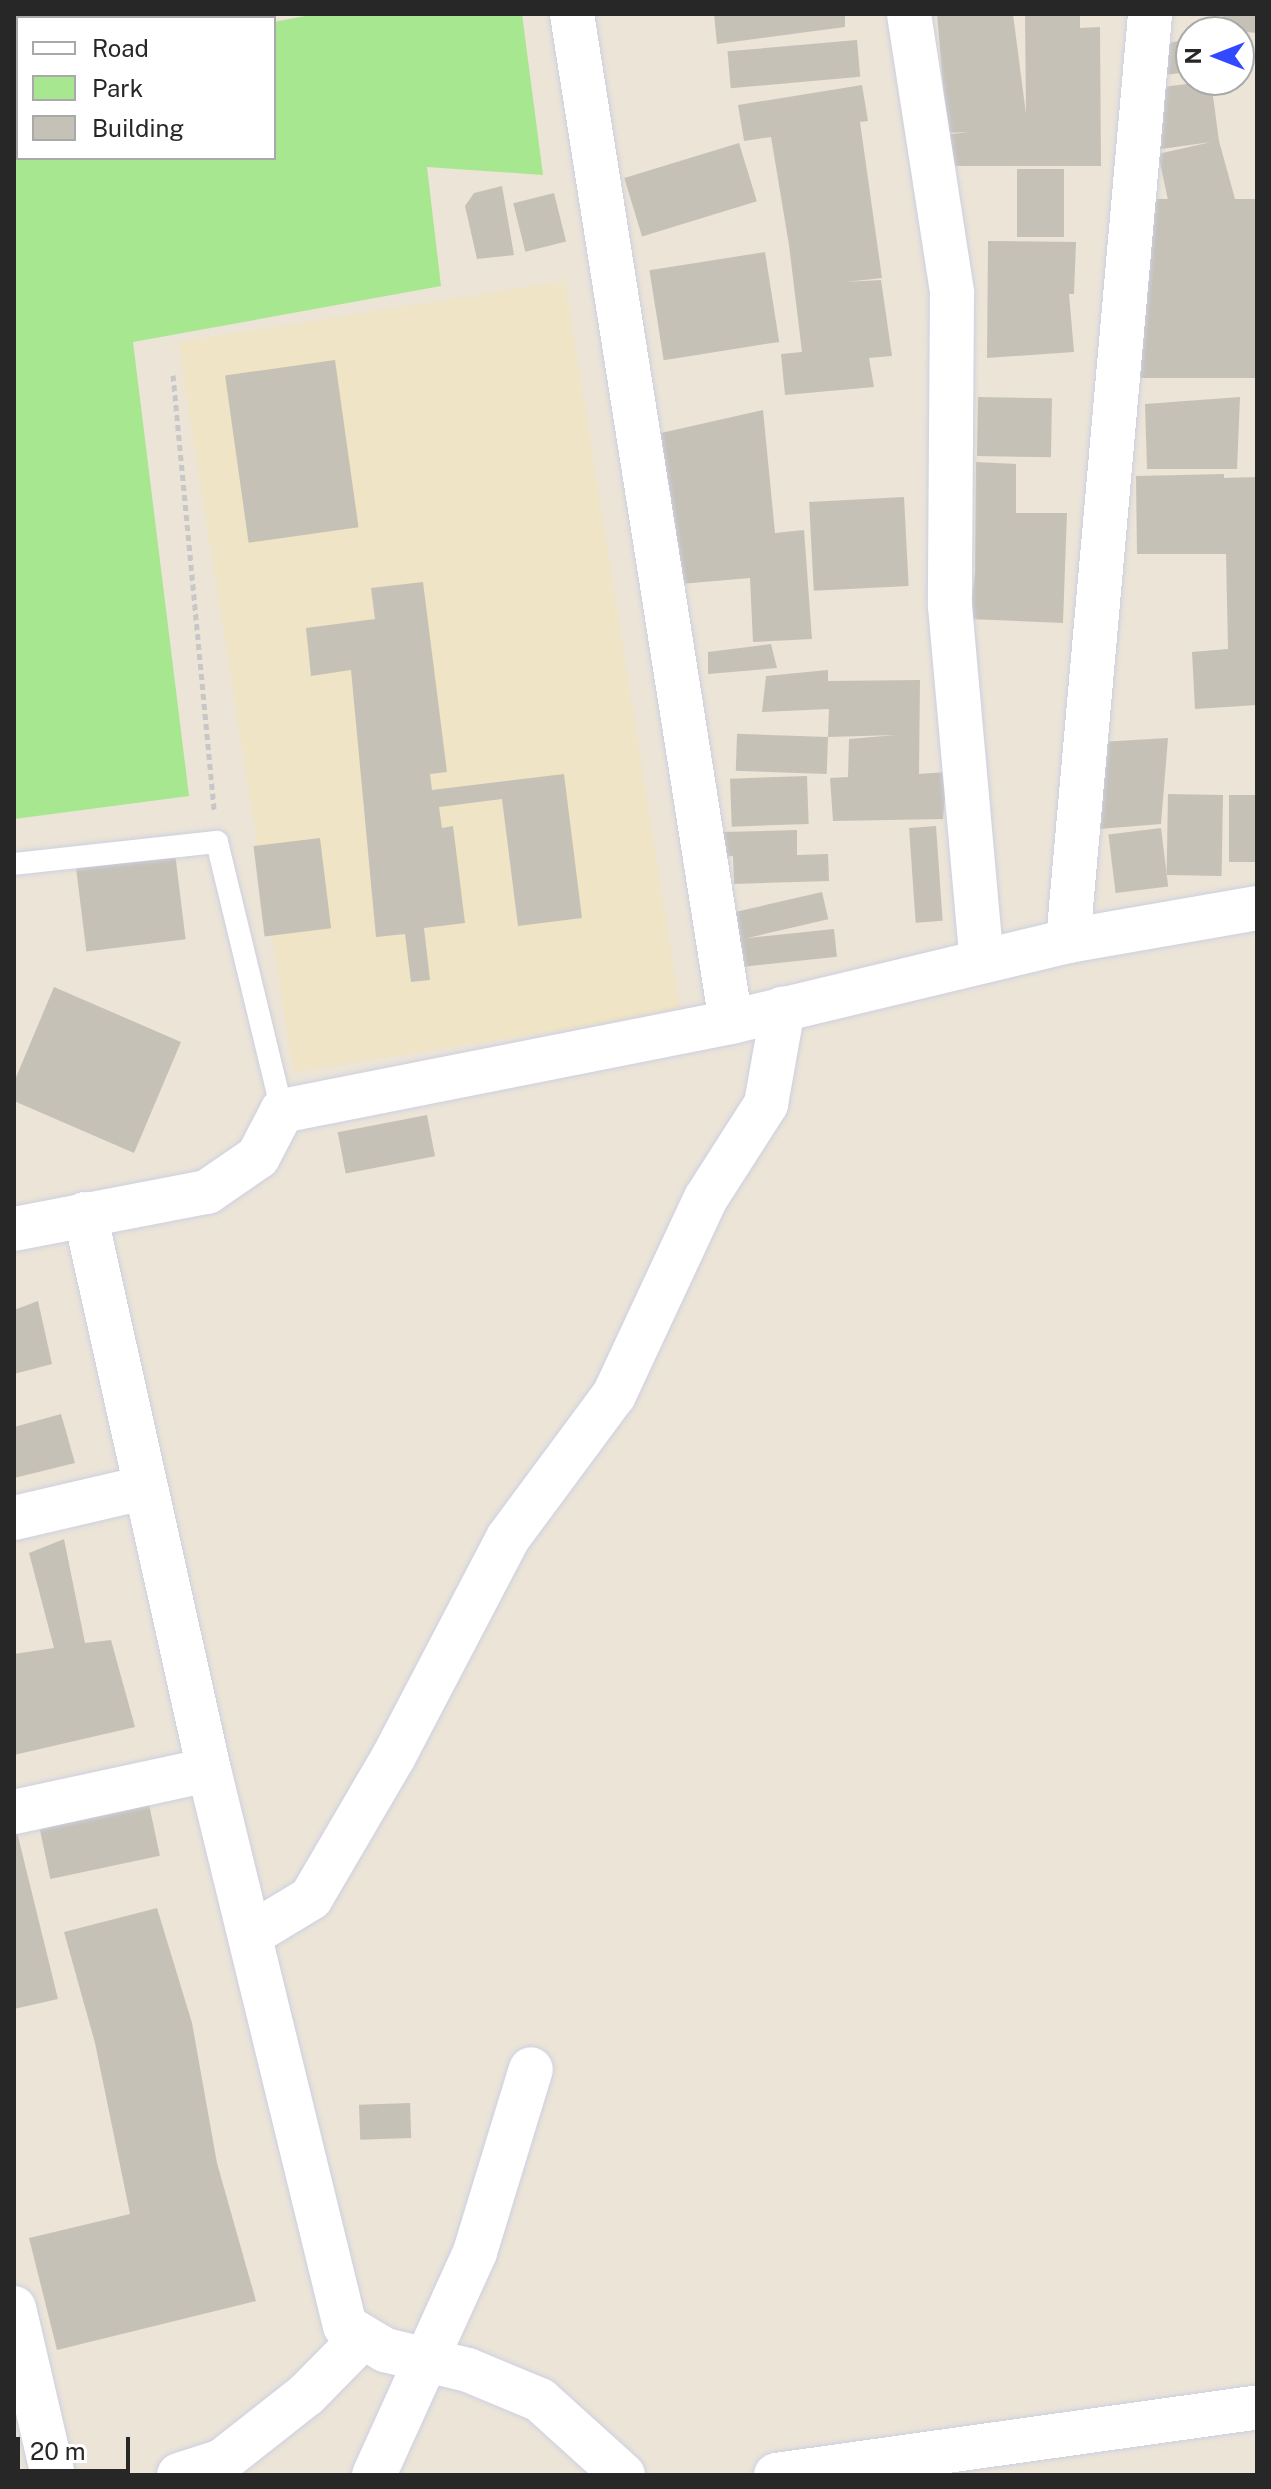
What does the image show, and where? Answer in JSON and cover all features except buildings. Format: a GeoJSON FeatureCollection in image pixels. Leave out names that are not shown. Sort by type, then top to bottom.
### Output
{"type":"FeatureCollection","features":[{"type":"Feature","properties":{"kind":"street"},"geometry":{"type":"LineString","coordinates":[[572,14],[731,1022]]}},
{"type":"Feature","properties":{"kind":"street"},"geometry":{"type":"LineString","coordinates":[[909,14],[952,292],[950,606],[982,962]]}},
{"type":"Feature","properties":{"kind":"street"},"geometry":{"type":"LineString","coordinates":[[1068,941],[1150,14]]}},
{"type":"Feature","properties":{"kind":"street"},"geometry":{"type":"LineString","coordinates":[[14,1229],[207,1192],[258,1157],[282,1111],[731,1022],[1068,941],[1257,908]]}},
{"type":"Feature","properties":{"kind":"street"},"geometry":{"type":"LineString","coordinates":[[250,1935],[311,1898],[394,1756],[508,1538],[614,1395],[706,1198],[766,1104],[783,1009]]}},
{"type":"Feature","properties":{"kind":"street"},"geometry":{"type":"LineString","coordinates":[[85,1214],[143,1488],[345,2326],[385,2350],[468,2370],[540,2400],[623,2475]]}},
{"type":"Feature","properties":{"kind":"street"},"geometry":{"type":"LineString","coordinates":[[14,1518],[143,1488]]}},
{"type":"Feature","properties":{"kind":"street"},"geometry":{"type":"LineString","coordinates":[[14,1812],[209,1770]]}},
{"type":"Feature","properties":{"kind":"street"},"geometry":{"type":"LineString","coordinates":[[374,2475],[475,2252],[531,2069]]}},
{"type":"Feature","properties":{"kind":"street"},"geometry":{"type":"LineString","coordinates":[[14,2308],[53,2475]]}},
{"type":"Feature","properties":{"kind":"street"},"geometry":{"type":"LineString","coordinates":[[179,2475],[222,2461],[306,2395],[363,2337]]}},
{"type":"Feature","properties":{"kind":"street"},"geometry":{"type":"LineString","coordinates":[[776,2475],[1257,2407]]}},
{"type":"Feature","properties":{"kind":"lane"},"geometry":{"type":"LineString","coordinates":[[14,864],[217,842],[282,1111]]}},
{"type":"Feature","properties":{"kind":"path"},"geometry":{"type":"LineString","coordinates":[[173,375],[217,842]]}},
{"type":"Feature","properties":{"kind":"shaded area"},"geometry":{"type":"Polygon","coordinates":[[[565,281],[681,1011],[293,1072],[178,342],[565,281]]]}},
{"type":"Feature","properties":{"kind":"green space"},"geometry":{"type":"Polygon","coordinates":[[[315,14],[522,14],[543,175],[427,167],[441,286],[133,342],[189,796],[14,819],[14,70],[16,160],[276,160],[276,22],[315,14]]]}}]}
